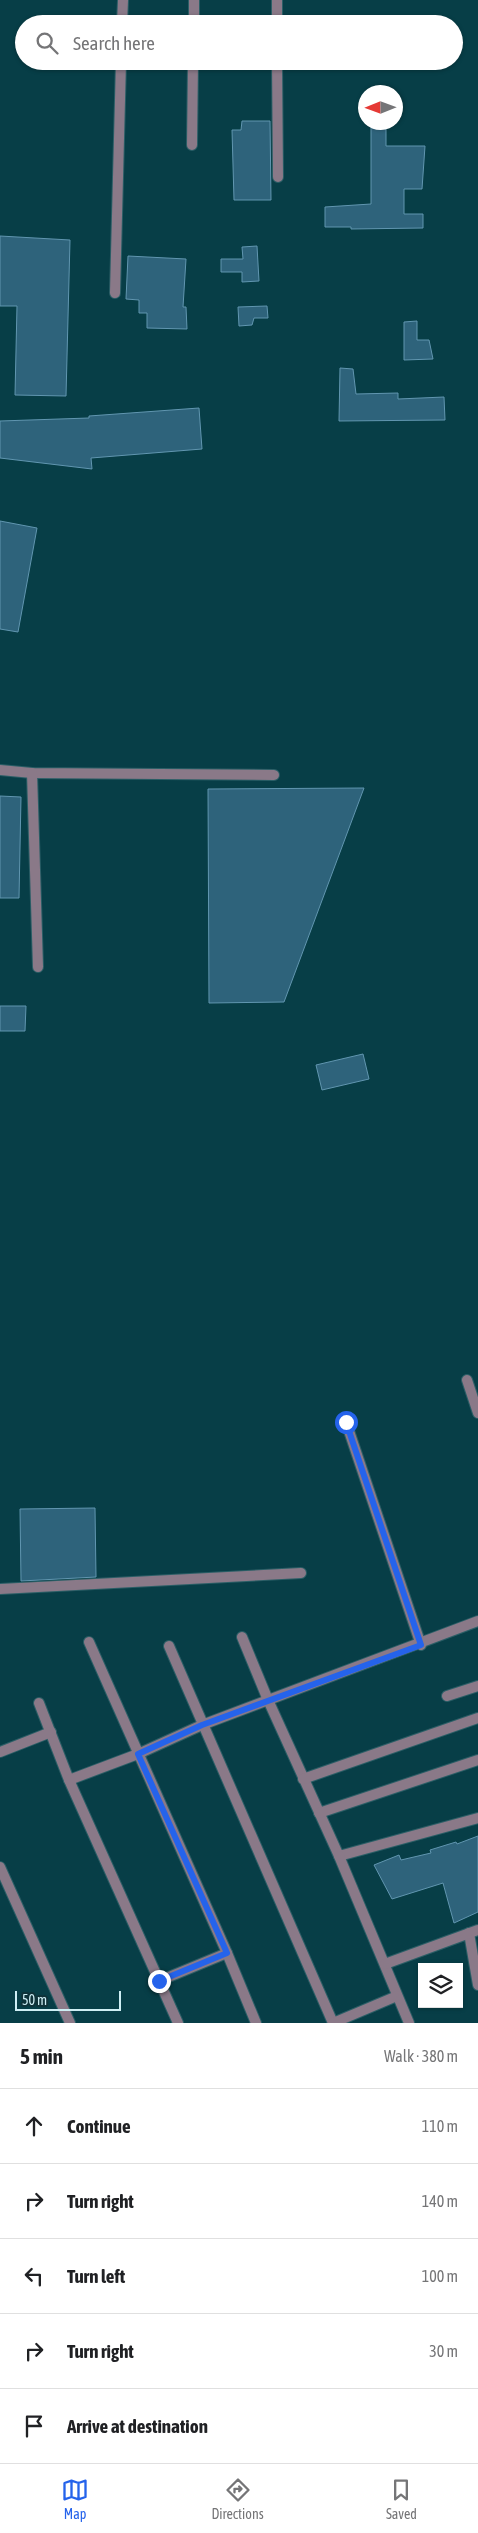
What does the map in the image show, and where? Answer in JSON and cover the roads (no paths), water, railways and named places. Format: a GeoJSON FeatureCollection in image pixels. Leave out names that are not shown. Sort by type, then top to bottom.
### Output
{"type":"FeatureCollection","features":[{"type":"Feature","properties":{"kind":"street"},"geometry":{"type":"LineString","coordinates":[[122,15],[123,0]]}},
{"type":"Feature","properties":{"kind":"street"},"geometry":{"type":"LineString","coordinates":[[194,0],[194,15]]}},
{"type":"Feature","properties":{"kind":"street"},"geometry":{"type":"LineString","coordinates":[[277,0],[277,15]]}},
{"type":"Feature","properties":{"kind":"street"},"geometry":{"type":"LineString","coordinates":[[115,293],[121,70]]}},
{"type":"Feature","properties":{"kind":"street"},"geometry":{"type":"LineString","coordinates":[[192,145],[193,70]]}},
{"type":"Feature","properties":{"kind":"street"},"geometry":{"type":"LineString","coordinates":[[277,70],[278,178]]}},
{"type":"Feature","properties":{"kind":"street"},"geometry":{"type":"LineString","coordinates":[[0,770],[32,773],[274,775]]}},
{"type":"Feature","properties":{"kind":"street"},"geometry":{"type":"LineString","coordinates":[[32,773],[38,966]]}},
{"type":"Feature","properties":{"kind":"street"},"geometry":{"type":"LineString","coordinates":[[467,1380],[478,1413]]}},
{"type":"Feature","properties":{"kind":"street"},"geometry":{"type":"LineString","coordinates":[[346,1422],[421,1645]]}},
{"type":"Feature","properties":{"kind":"street"},"geometry":{"type":"LineString","coordinates":[[0,1589],[301,1573]]}},
{"type":"Feature","properties":{"kind":"street"},"geometry":{"type":"LineString","coordinates":[[69,1780],[138,1754],[202,1725],[421,1645],[478,1621]]}},
{"type":"Feature","properties":{"kind":"street"},"geometry":{"type":"LineString","coordinates":[[242,1637],[268,1700],[339,1856],[409,2023]]}},
{"type":"Feature","properties":{"kind":"street"},"geometry":{"type":"LineString","coordinates":[[89,1642],[227,1953],[256,2023]]}},
{"type":"Feature","properties":{"kind":"street"},"geometry":{"type":"LineString","coordinates":[[169,1646],[333,2023],[397,1996]]}},
{"type":"Feature","properties":{"kind":"street"},"geometry":{"type":"LineString","coordinates":[[447,1696],[478,1686]]}},
{"type":"Feature","properties":{"kind":"street"},"geometry":{"type":"LineString","coordinates":[[39,1703],[69,1780],[178,2023]]}},
{"type":"Feature","properties":{"kind":"street"},"geometry":{"type":"LineString","coordinates":[[303,1779],[478,1718]]}},
{"type":"Feature","properties":{"kind":"street"},"geometry":{"type":"LineString","coordinates":[[0,1752],[51,1732]]}},
{"type":"Feature","properties":{"kind":"street"},"geometry":{"type":"LineString","coordinates":[[319,1813],[478,1760]]}},
{"type":"Feature","properties":{"kind":"street"},"geometry":{"type":"LineString","coordinates":[[339,1856],[478,1818]]}},
{"type":"Feature","properties":{"kind":"street"},"geometry":{"type":"LineString","coordinates":[[0,1867],[70,2023]]}},
{"type":"Feature","properties":{"kind":"street"},"geometry":{"type":"LineString","coordinates":[[385,1964],[473,1931],[478,1985]]}},
{"type":"Feature","properties":{"kind":"street"},"geometry":{"type":"LineString","coordinates":[[159,1981],[227,1953]]}}]}
